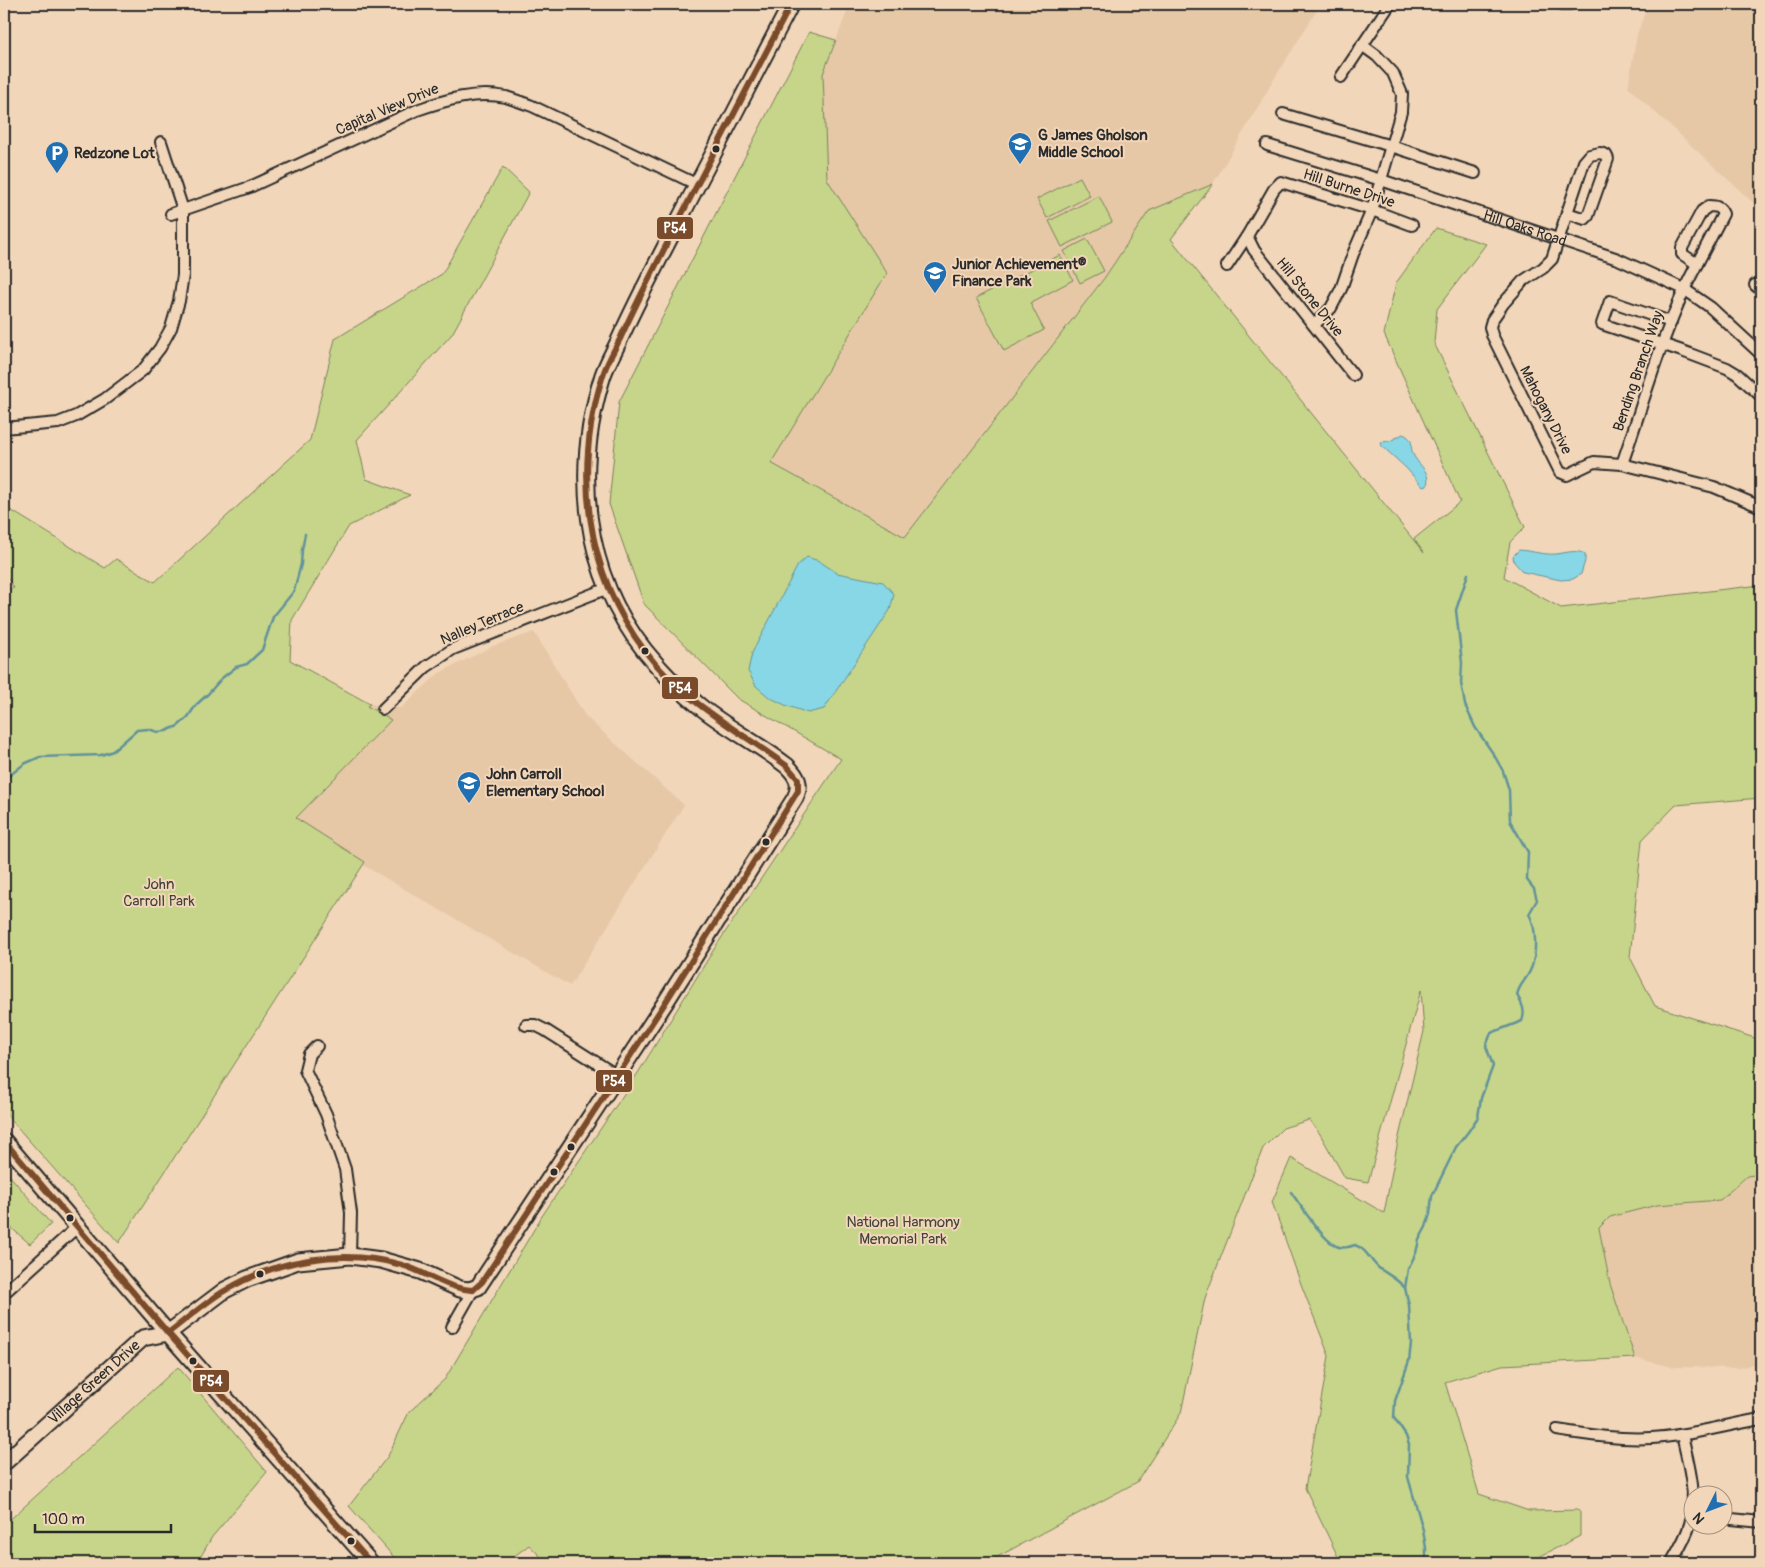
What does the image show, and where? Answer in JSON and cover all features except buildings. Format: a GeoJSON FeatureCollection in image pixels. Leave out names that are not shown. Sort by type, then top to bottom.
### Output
{"type":"FeatureCollection","features":[{"type":"Feature","properties":{"kind":"street"},"geometry":{"type":"LineString","coordinates":[[452,1326],[473,1290],[482,1282],[665,1002],[795,798],[799,783],[792,770],[780,760],[701,708],[658,666],[638,642],[627,626],[608,588],[594,543],[586,503],[588,450],[594,413],[604,374],[636,305],[790,4]]}},
{"type":"Feature","properties":{"kind":"street"},"geometry":{"type":"LineString","coordinates":[[1341,77],[1390,4]]}},
{"type":"Feature","properties":{"kind":"street"},"geometry":{"type":"LineString","coordinates":[[1562,4],[1570,4]]}},
{"type":"Feature","properties":{"kind":"street"},"geometry":{"type":"LineString","coordinates":[[1314,325],[1326,315],[1336,301],[1372,210],[1402,112],[1400,87],[1393,73],[1384,62],[1362,45]]}},
{"type":"Feature","properties":{"kind":"street","name":"Capital View Drive"},"geometry":{"type":"LineString","coordinates":[[172,214],[250,187],[417,110],[444,100],[465,96],[488,95],[505,97],[532,106],[698,184]]}},
{"type":"Feature","properties":{"kind":"street"},"geometry":{"type":"LineString","coordinates":[[1283,114],[1475,173]]}},
{"type":"Feature","properties":{"kind":"street"},"geometry":{"type":"LineString","coordinates":[[4,428],[58,423],[76,416],[105,399],[143,370],[160,348],[171,328],[184,275],[183,210],[161,142]]}},
{"type":"Feature","properties":{"kind":"street","name":"Hill Oaks Road"},"geometry":{"type":"LineString","coordinates":[[1267,145],[1381,180],[1618,259],[1684,288],[1710,307],[1761,354]]}},
{"type":"Feature","properties":{"kind":"street","name":"Mahogany Drive"},"geometry":{"type":"LineString","coordinates":[[1567,213],[1585,219],[1588,216],[1608,160],[1606,155],[1600,153],[1590,155],[1584,162],[1567,213],[1558,240],[1555,254],[1550,262],[1523,281],[1495,315],[1490,324],[1492,335],[1561,473],[1568,475],[1599,462],[1622,464],[1714,487],[1761,507]]}},
{"type":"Feature","properties":{"kind":"street","name":"Hill Burne Drive"},"geometry":{"type":"LineString","coordinates":[[1247,236],[1274,189],[1281,182],[1372,210],[1412,225]]}},
{"type":"Feature","properties":{"kind":"street","name":"Bending Branch Way"},"geometry":{"type":"LineString","coordinates":[[1622,464],[1684,288],[1697,264],[1723,214],[1721,209],[1716,206],[1709,206],[1702,211],[1682,248],[1682,254],[1697,264]]}},
{"type":"Feature","properties":{"kind":"street"},"geometry":{"type":"LineString","coordinates":[[1227,266],[1247,236]]}},
{"type":"Feature","properties":{"kind":"street","name":"Hill Stone Drive"},"geometry":{"type":"LineString","coordinates":[[1247,236],[1254,250],[1353,375]]}},
{"type":"Feature","properties":{"kind":"street"},"geometry":{"type":"LineString","coordinates":[[1671,322],[1610,301],[1602,324],[1727,368],[1761,396]]}},
{"type":"Feature","properties":{"kind":"street","name":"Nalley Terrace"},"geometry":{"type":"LineString","coordinates":[[383,710],[426,667],[453,648],[608,588]]}},
{"type":"Feature","properties":{"kind":"street"},"geometry":{"type":"LineString","coordinates":[[526,1025],[535,1025],[545,1030],[616,1075]]}},
{"type":"Feature","properties":{"kind":"street"},"geometry":{"type":"LineString","coordinates":[[316,1046],[309,1054],[305,1070],[326,1114],[346,1169],[351,1213],[350,1256]]}},
{"type":"Feature","properties":{"kind":"street"},"geometry":{"type":"LineString","coordinates":[[4,1142],[366,1561]]}},
{"type":"Feature","properties":{"kind":"street"},"geometry":{"type":"LineString","coordinates":[[4,1293],[77,1227]]}},
{"type":"Feature","properties":{"kind":"street","name":"Village Green Drive"},"geometry":{"type":"LineString","coordinates":[[4,1463],[143,1338],[168,1333],[226,1290],[247,1279],[298,1261],[350,1256],[388,1262],[420,1271],[453,1287],[473,1290]]}},
{"type":"Feature","properties":{"kind":"street"},"geometry":{"type":"LineString","coordinates":[[1557,1430],[1627,1438],[1653,1438],[1761,1419]]}},
{"type":"Feature","properties":{"kind":"street"},"geometry":{"type":"LineString","coordinates":[[1682,1434],[1691,1484]]}},
{"type":"Feature","properties":{"kind":"street"},"geometry":{"type":"LineString","coordinates":[[1732,1519],[1761,1522]]}},
{"type":"Feature","properties":{"kind":"street"},"geometry":{"type":"LineString","coordinates":[[1671,1563],[1686,1534]]}},
{"type":"Feature","properties":{"kind":"shaded area"},"geometry":{"type":"Polygon","coordinates":[[[850,4],[1321,4],[1276,76],[1213,184],[1149,212],[1105,277],[905,537],[771,463],[887,273],[826,179],[823,74],[850,4]]]}},
{"type":"Feature","properties":{"kind":"shaded area"},"geometry":{"type":"Polygon","coordinates":[[[1648,4],[1761,4],[1761,210],[1628,87],[1637,34],[1648,4]]]}},
{"type":"Feature","properties":{"kind":"shaded area"},"geometry":{"type":"Polygon","coordinates":[[[534,632],[586,717],[684,805],[570,986],[358,862],[198,810],[297,762],[370,704],[401,708],[439,673],[493,646],[534,632]]]}},
{"type":"Feature","properties":{"kind":"shaded area"},"geometry":{"type":"Polygon","coordinates":[[[1761,1174],[1761,1362],[1739,1368],[1672,1367],[1635,1358],[1610,1284],[1599,1228],[1609,1217],[1657,1205],[1720,1200],[1747,1176],[1761,1174]]]}},
{"type":"Feature","properties":{"kind":"green space","name":"National Harmony Memorial Park"},"geometry":{"type":"Polygon","coordinates":[[[809,32],[836,40],[823,74],[827,179],[887,273],[771,463],[905,537],[1105,277],[1149,211],[1213,184],[1171,239],[1424,553],[1414,539],[1460,502],[1384,334],[1396,283],[1436,228],[1486,244],[1437,309],[1434,343],[1525,527],[1510,542],[1504,577],[1561,608],[1761,585],[1761,798],[1676,805],[1642,840],[1630,957],[1655,1006],[1761,1040],[1761,1174],[1747,1176],[1720,1200],[1657,1205],[1610,1217],[1599,1228],[1610,1284],[1635,1358],[1502,1365],[1445,1382],[1479,1494],[1529,1511],[1580,1510],[1580,1536],[1527,1563],[1341,1563],[1305,1488],[1329,1356],[1272,1202],[1291,1158],[1384,1213],[1398,1141],[1424,1031],[1421,990],[1368,1182],[1345,1178],[1320,1134],[1309,1120],[1283,1128],[1263,1148],[1205,1298],[1181,1413],[1137,1482],[986,1563],[547,1563],[529,1545],[505,1563],[399,1563],[349,1506],[388,1456],[409,1412],[445,1379],[542,1216],[638,1073],[716,946],[841,759],[738,699],[644,604],[609,504],[619,402],[809,32]]]}},
{"type":"Feature","properties":{"kind":"green space","name":"John Carroll Park"},"geometry":{"type":"Polygon","coordinates":[[[503,167],[529,192],[452,334],[357,440],[366,479],[410,495],[349,526],[292,620],[290,660],[370,704],[367,706],[391,720],[296,818],[365,862],[119,1243],[4,1112],[4,591],[14,588],[4,573],[4,506],[105,568],[116,559],[155,582],[310,440],[335,339],[442,274],[503,167]]]}},
{"type":"Feature","properties":{"kind":"green space"},"geometry":{"type":"Polygon","coordinates":[[[1080,177],[1090,196],[1047,218],[1037,199],[1080,177]]]}},
{"type":"Feature","properties":{"kind":"green space"},"geometry":{"type":"Polygon","coordinates":[[[1099,196],[1112,222],[1062,247],[1049,221],[1099,196]]]}},
{"type":"Feature","properties":{"kind":"green space"},"geometry":{"type":"Polygon","coordinates":[[[1087,239],[1104,271],[1080,283],[1064,251],[1087,239]]]}},
{"type":"Feature","properties":{"kind":"green space"},"geometry":{"type":"Polygon","coordinates":[[[1060,255],[1073,280],[1030,303],[1044,330],[1004,351],[976,298],[1060,255]]]}},
{"type":"Feature","properties":{"kind":"green space"},"geometry":{"type":"Polygon","coordinates":[[[4,1169],[51,1224],[30,1244],[9,1226],[4,1230],[4,1169]]]}},
{"type":"Feature","properties":{"kind":"green space"},"geometry":{"type":"Polygon","coordinates":[[[178,1367],[267,1472],[212,1537],[197,1563],[4,1563],[4,1525],[178,1367]]]}},
{"type":"Feature","properties":{"kind":"water"},"geometry":{"type":"Polygon","coordinates":[[[1403,434],[1411,441],[1413,454],[1426,472],[1427,486],[1423,487],[1381,445],[1380,442],[1390,441],[1403,434]]]}},
{"type":"Feature","properties":{"kind":"water"},"geometry":{"type":"Polygon","coordinates":[[[1519,550],[1551,554],[1578,552],[1585,554],[1585,561],[1581,574],[1573,579],[1561,580],[1523,572],[1514,562],[1513,556],[1519,550]]]}},
{"type":"Feature","properties":{"kind":"water"},"geometry":{"type":"Polygon","coordinates":[[[807,557],[819,561],[837,573],[883,582],[894,594],[890,610],[824,709],[808,713],[769,697],[756,686],[748,671],[752,653],[798,565],[807,557]]]}},
{"type":"Feature","properties":{"kind":"waterway"},"geometry":{"type":"LineString","coordinates":[[4,780],[24,764],[40,757],[101,755],[113,751],[137,730],[148,729],[158,732],[178,726],[222,678],[236,667],[247,664],[262,650],[273,617],[294,591],[301,564],[305,534]]}},
{"type":"Feature","properties":{"kind":"waterway"},"geometry":{"type":"LineString","coordinates":[[1426,1563],[1423,1530],[1408,1477],[1409,1445],[1406,1436],[1394,1418],[1395,1401],[1409,1361],[1411,1343],[1409,1305],[1405,1288],[1408,1269],[1426,1227],[1432,1196],[1456,1147],[1478,1117],[1481,1098],[1493,1066],[1486,1046],[1491,1033],[1522,1021],[1522,1005],[1517,995],[1519,988],[1530,971],[1535,951],[1534,927],[1529,914],[1537,900],[1534,889],[1527,880],[1528,852],[1510,821],[1509,790],[1503,771],[1475,727],[1465,705],[1461,683],[1462,663],[1456,610],[1468,574]]}},
{"type":"Feature","properties":{"kind":"waterway"},"geometry":{"type":"LineString","coordinates":[[1291,1192],[1324,1237],[1336,1246],[1348,1247],[1355,1245],[1359,1247],[1366,1252],[1380,1269],[1405,1288]]}},
{"type":"Feature","properties":{"kind":"transit line","name":"P54"},"geometry":{"type":"LineString","coordinates":[[473,1290],[482,1282],[665,1003],[798,791],[798,779],[787,766],[694,700],[677,686],[645,651],[625,620],[609,588],[597,554],[590,519],[587,483],[588,447],[594,411],[606,366],[642,292],[791,4]]}},
{"type":"Feature","properties":{"kind":"transit line","name":"P54"},"geometry":{"type":"LineString","coordinates":[[4,1141],[168,1333],[371,1563]]}},
{"type":"Feature","properties":{"kind":"transit line","name":"P54"},"geometry":{"type":"LineString","coordinates":[[168,1333],[211,1300],[246,1279],[289,1264],[311,1260],[334,1257],[380,1260],[411,1268],[454,1287],[473,1290]]}},
{"type":"Feature","properties":{"kind":"place","name":"G James Gholson Middle School"},"geometry":{"type":"Point","coordinates":[1020,165]}},
{"type":"Feature","properties":{"kind":"place","name":"Redzone Lot"},"geometry":{"type":"Point","coordinates":[57,174]}},
{"type":"Feature","properties":{"kind":"place","name":"Junior Achievement® Finance Park"},"geometry":{"type":"Point","coordinates":[935,294]}},
{"type":"Feature","properties":{"kind":"place","name":"John Carroll Elementary School"},"geometry":{"type":"Point","coordinates":[469,804]}}]}
